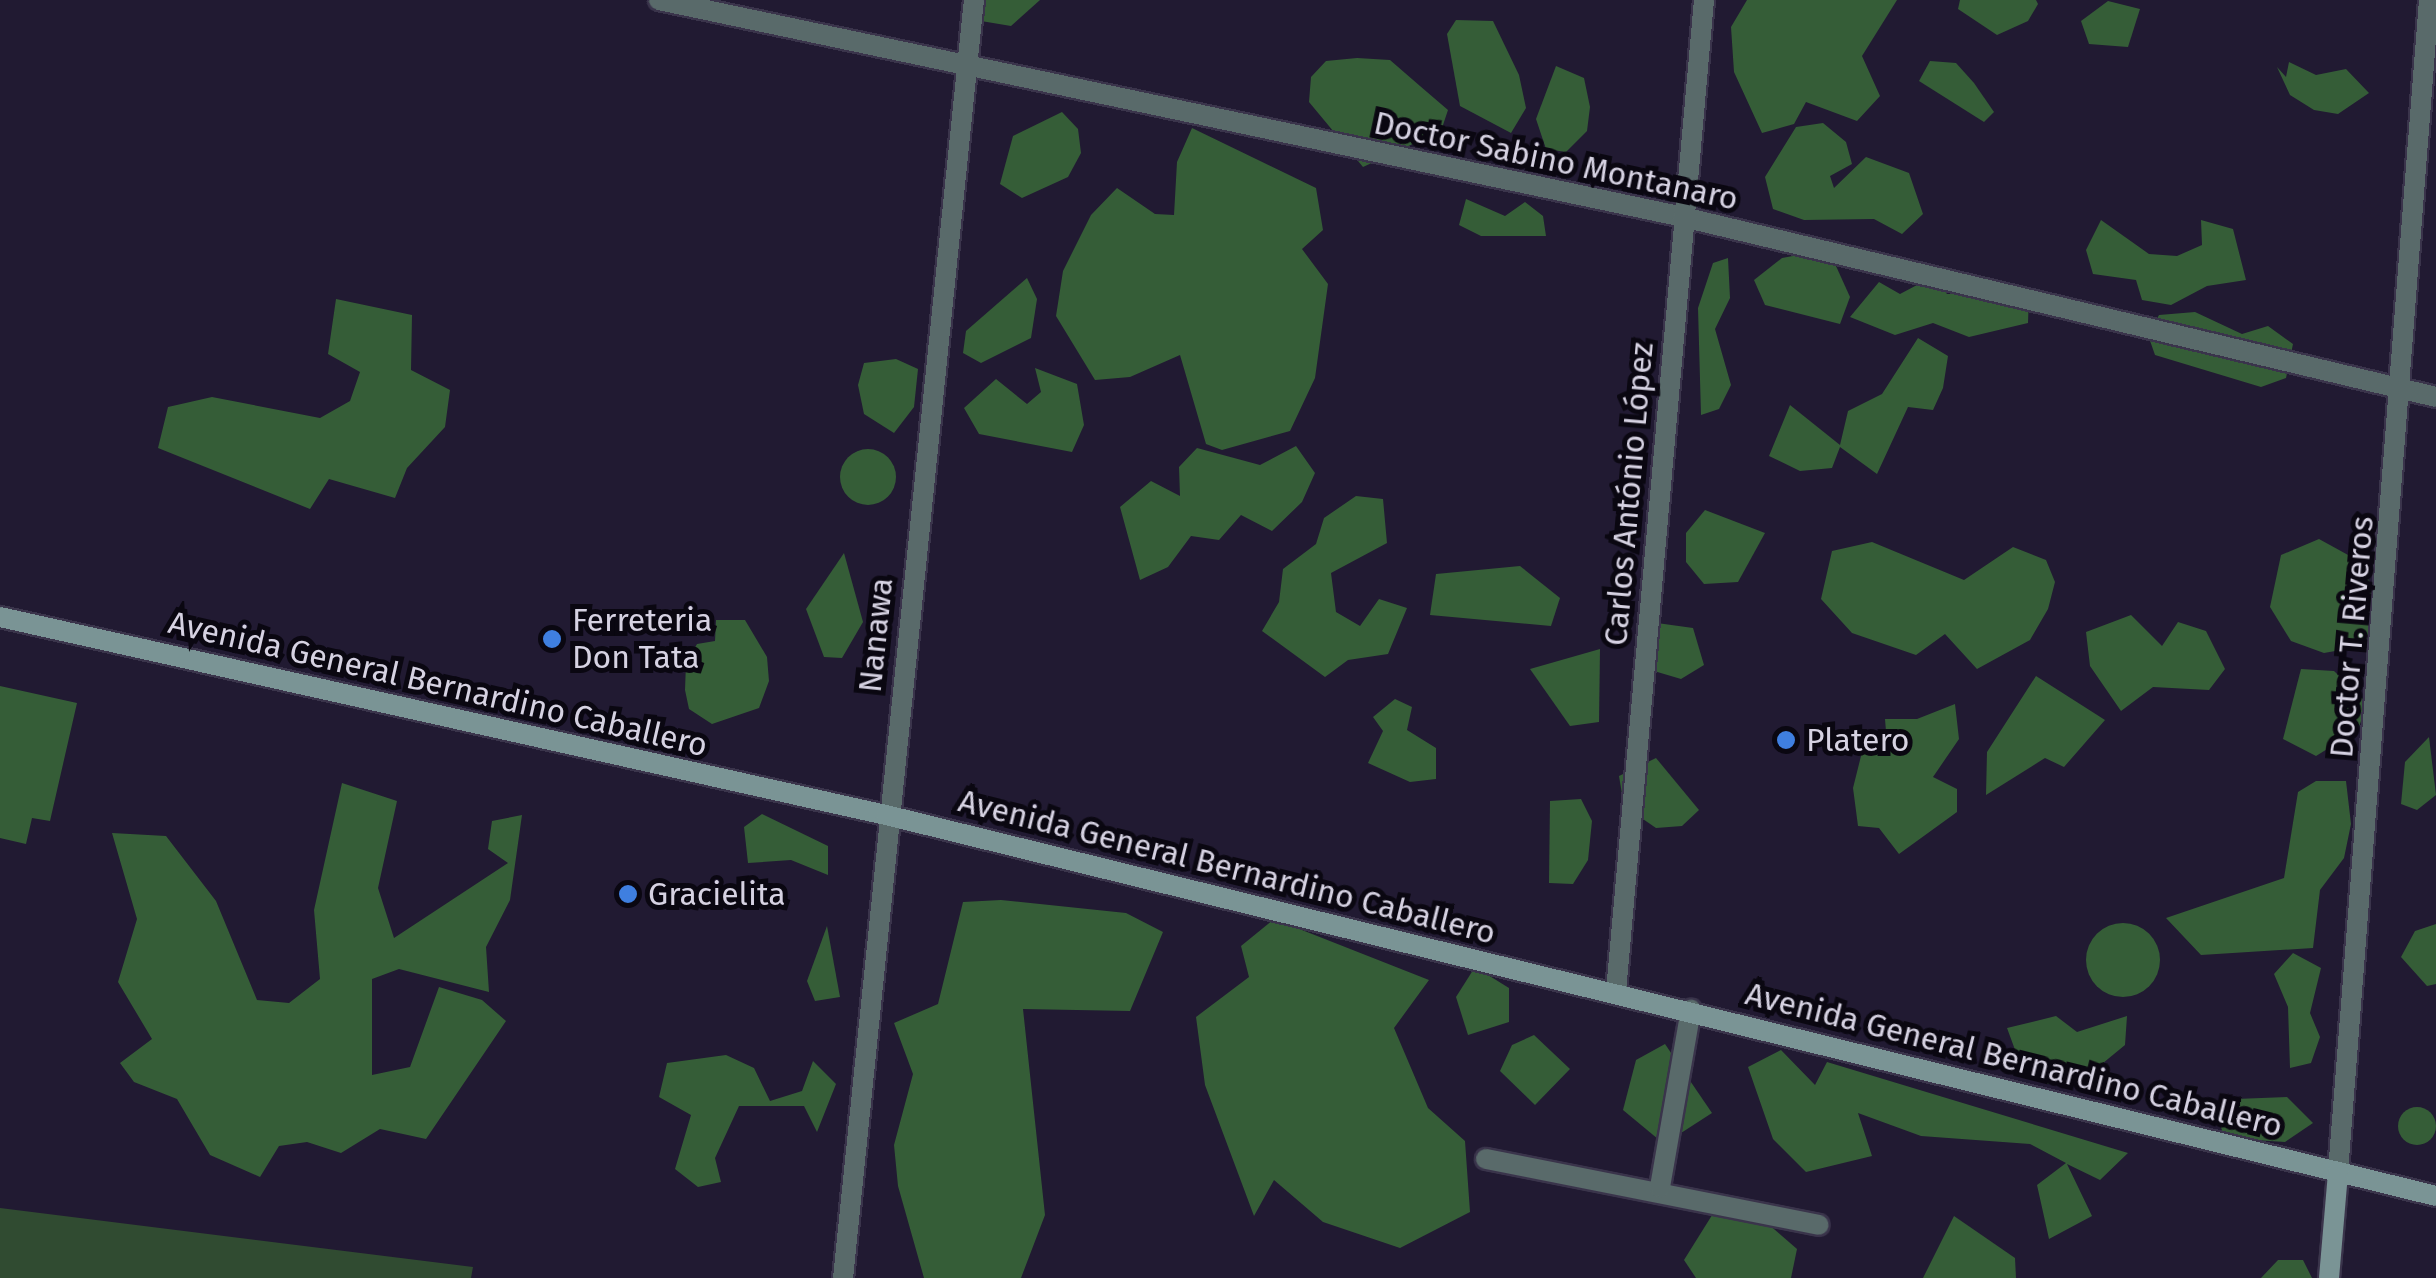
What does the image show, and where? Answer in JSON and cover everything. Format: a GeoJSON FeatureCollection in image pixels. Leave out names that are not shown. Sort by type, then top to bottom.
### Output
{"type":"FeatureCollection","features":[{"type":"Feature","properties":{"kind":"main road","name":"Avenida General Bernardino Caballero"},"geometry":{"type":"LineString","coordinates":[[0,617],[886,815],[2436,1196]]}},
{"type":"Feature","properties":{"kind":"main road","name":"Doctor T. Riveros"},"geometry":{"type":"LineString","coordinates":[[2328,1278],[2338,1172]]}},
{"type":"Feature","properties":{"kind":"street","name":"Doctor Sabino Montanaro"},"geometry":{"type":"LineString","coordinates":[[659,0],[968,70],[1683,217],[2436,396]]}},
{"type":"Feature","properties":{"kind":"street","name":"Nanawa"},"geometry":{"type":"LineString","coordinates":[[842,1278],[886,815],[974,0]]}},
{"type":"Feature","properties":{"kind":"street","name":"Carlos António López"},"geometry":{"type":"LineString","coordinates":[[1616,992],[1704,0]]}},
{"type":"Feature","properties":{"kind":"street","name":"Doctor T. Riveros"},"geometry":{"type":"LineString","coordinates":[[2338,1172],[2429,0]]}},
{"type":"Feature","properties":{"kind":"street"},"geometry":{"type":"LineString","coordinates":[[1660,1187],[1691,1010]]}},
{"type":"Feature","properties":{"kind":"street"},"geometry":{"type":"LineString","coordinates":[[1486,1160],[1660,1187],[1819,1225]]}},
{"type":"Feature","properties":{"kind":"green space"},"geometry":{"type":"Polygon","coordinates":[[[977,0],[1040,0],[1011,26],[981,21],[977,0]]]}},
{"type":"Feature","properties":{"kind":"green space"},"geometry":{"type":"Polygon","coordinates":[[[1747,0],[1897,0],[1862,56],[1880,96],[1857,121],[1806,102],[1794,124],[1762,133],[1734,72],[1731,27],[1747,0]]]}},
{"type":"Feature","properties":{"kind":"green space"},"geometry":{"type":"Polygon","coordinates":[[[1960,0],[2036,0],[2038,4],[2028,21],[1997,35],[1958,9],[1960,0]]]}},
{"type":"Feature","properties":{"kind":"green space"},"geometry":{"type":"Polygon","coordinates":[[[2108,1],[2140,9],[2128,47],[2089,44],[2081,21],[2108,1]]]}},
{"type":"Feature","properties":{"kind":"green space"},"geometry":{"type":"Polygon","coordinates":[[[1456,20],[1493,21],[1519,75],[1526,108],[1511,133],[1460,106],[1447,34],[1456,20]]]}},
{"type":"Feature","properties":{"kind":"green space"},"geometry":{"type":"Polygon","coordinates":[[[1390,60],[1448,110],[1441,131],[1363,167],[1309,102],[1311,77],[1326,61],[1390,60]]]}},
{"type":"Feature","properties":{"kind":"green space"},"geometry":{"type":"Polygon","coordinates":[[[1930,61],[1956,63],[1994,112],[1984,122],[1919,81],[1930,61]]]}},
{"type":"Feature","properties":{"kind":"green space"},"geometry":{"type":"Polygon","coordinates":[[[2289,62],[2316,75],[2346,69],[2369,93],[2338,114],[2314,110],[2290,95],[2277,67],[2286,77],[2289,62]]]}},
{"type":"Feature","properties":{"kind":"green space"},"geometry":{"type":"Polygon","coordinates":[[[1556,66],[1584,78],[1590,107],[1587,131],[1566,152],[1546,149],[1536,119],[1556,66]]]}},
{"type":"Feature","properties":{"kind":"green space"},"geometry":{"type":"Polygon","coordinates":[[[1062,112],[1078,129],[1081,153],[1068,177],[1022,198],[1000,184],[1013,136],[1062,112]]]}},
{"type":"Feature","properties":{"kind":"green space"},"geometry":{"type":"Polygon","coordinates":[[[1823,123],[1846,142],[1852,164],[1830,176],[1834,188],[1866,157],[1909,173],[1923,214],[1902,234],[1874,219],[1804,220],[1773,209],[1765,177],[1796,127],[1823,123]]]}},
{"type":"Feature","properties":{"kind":"green space"},"geometry":{"type":"Polygon","coordinates":[[[1192,128],[1316,188],[1323,230],[1302,249],[1328,284],[1315,378],[1290,431],[1222,450],[1206,444],[1180,355],[1130,377],[1095,380],[1056,316],[1063,271],[1091,215],[1117,188],[1155,214],[1174,215],[1177,162],[1192,128]]]}},
{"type":"Feature","properties":{"kind":"green space"},"geometry":{"type":"Polygon","coordinates":[[[1466,199],[1505,216],[1525,202],[1543,216],[1546,236],[1481,236],[1459,225],[1466,199]]]}},
{"type":"Feature","properties":{"kind":"green space"},"geometry":{"type":"Polygon","coordinates":[[[2101,220],[2149,254],[2177,256],[2202,245],[2201,220],[2233,229],[2246,280],[2207,286],[2171,305],[2142,300],[2136,280],[2093,274],[2086,250],[2101,220]]]}},
{"type":"Feature","properties":{"kind":"green space"},"geometry":{"type":"Polygon","coordinates":[[[1809,253],[1836,266],[1850,297],[1840,324],[1765,305],[1754,280],[1782,258],[1809,253]]]}},
{"type":"Feature","properties":{"kind":"green space"},"geometry":{"type":"Polygon","coordinates":[[[1728,258],[1730,298],[1715,329],[1731,385],[1719,409],[1701,415],[1698,308],[1713,263],[1728,258]]]}},
{"type":"Feature","properties":{"kind":"green space"},"geometry":{"type":"Polygon","coordinates":[[[1934,276],[1947,294],[2029,294],[2028,323],[1969,337],[1933,323],[1895,335],[1850,317],[1879,282],[1900,294],[1934,276]]]}},
{"type":"Feature","properties":{"kind":"green space"},"geometry":{"type":"Polygon","coordinates":[[[1027,278],[1037,299],[1031,338],[981,363],[963,353],[966,331],[1027,278]]]}},
{"type":"Feature","properties":{"kind":"green space"},"geometry":{"type":"Polygon","coordinates":[[[336,299],[412,315],[411,370],[450,390],[445,427],[407,468],[395,498],[329,479],[310,509],[158,448],[168,407],[212,397],[320,418],[350,401],[360,372],[328,354],[336,299]]]}},
{"type":"Feature","properties":{"kind":"green space"},"geometry":{"type":"Polygon","coordinates":[[[2195,312],[2242,334],[2268,326],[2293,344],[2286,378],[2261,387],[2155,355],[2148,335],[2159,315],[2195,312]]]}},
{"type":"Feature","properties":{"kind":"green space"},"geometry":{"type":"Polygon","coordinates":[[[1918,338],[1948,356],[1943,388],[1933,410],[1908,407],[1877,474],[1840,447],[1832,468],[1800,471],[1769,456],[1790,405],[1840,445],[1848,411],[1882,394],[1918,338]]]}},
{"type":"Feature","properties":{"kind":"green space"},"geometry":{"type":"Polygon","coordinates":[[[896,359],[918,369],[914,407],[894,433],[864,414],[858,385],[864,363],[896,359]]]}},
{"type":"Feature","properties":{"kind":"green space"},"geometry":{"type":"Polygon","coordinates":[[[1035,368],[1077,384],[1084,425],[1072,452],[979,434],[964,408],[996,379],[1027,404],[1041,392],[1035,368]]]}},
{"type":"Feature","properties":{"kind":"green space"},"geometry":{"type":"Polygon","coordinates":[[[1296,446],[1315,473],[1302,502],[1272,531],[1241,515],[1219,540],[1191,536],[1168,567],[1140,580],[1120,507],[1151,481],[1180,496],[1179,467],[1197,448],[1260,465],[1296,446]]]}},
{"type":"Feature","properties":{"kind":"green space"},"geometry":{"type":"Polygon","coordinates":[[[868,449],[888,457],[896,477],[888,497],[868,505],[848,497],[840,477],[848,457],[868,449]]]}},
{"type":"Feature","properties":{"kind":"green space"},"geometry":{"type":"Polygon","coordinates":[[[1356,496],[1383,499],[1387,543],[1331,573],[1336,612],[1360,626],[1379,599],[1407,608],[1388,654],[1348,660],[1325,677],[1262,631],[1279,602],[1283,569],[1316,544],[1324,518],[1356,496]]]}},
{"type":"Feature","properties":{"kind":"green space"},"geometry":{"type":"Polygon","coordinates":[[[1705,510],[1765,533],[1738,582],[1704,584],[1686,562],[1686,533],[1705,510]]]}},
{"type":"Feature","properties":{"kind":"green space"},"geometry":{"type":"Polygon","coordinates":[[[2319,539],[2359,561],[2383,607],[2363,646],[2324,653],[2291,641],[2270,607],[2281,555],[2319,539]]]}},
{"type":"Feature","properties":{"kind":"green space"},"geometry":{"type":"Polygon","coordinates":[[[1872,542],[1964,580],[2013,547],[2046,560],[2055,582],[2048,609],[2030,640],[1977,669],[1945,634],[1916,655],[1852,633],[1821,599],[1832,551],[1872,542]]]}},
{"type":"Feature","properties":{"kind":"green space"},"geometry":{"type":"Polygon","coordinates":[[[844,553],[863,622],[842,658],[824,657],[806,609],[844,553]]]}},
{"type":"Feature","properties":{"kind":"green space"},"geometry":{"type":"Polygon","coordinates":[[[1520,566],[1560,598],[1551,626],[1430,615],[1436,574],[1520,566]]]}},
{"type":"Feature","properties":{"kind":"green space"},"geometry":{"type":"Polygon","coordinates":[[[2131,615],[2162,646],[2178,622],[2206,631],[2225,669],[2209,690],[2153,687],[2121,711],[2090,666],[2086,632],[2131,615]]]}},
{"type":"Feature","properties":{"kind":"green space"},"geometry":{"type":"Polygon","coordinates":[[[716,620],[745,620],[767,657],[769,681],[759,708],[712,724],[689,709],[686,663],[697,644],[715,641],[716,620]]]}},
{"type":"Feature","properties":{"kind":"green space"},"geometry":{"type":"Polygon","coordinates":[[[1657,623],[1693,628],[1704,665],[1681,679],[1654,671],[1657,623]]]}},
{"type":"Feature","properties":{"kind":"green space"},"geometry":{"type":"Polygon","coordinates":[[[1600,649],[1599,722],[1570,726],[1530,669],[1600,649]]]}},
{"type":"Feature","properties":{"kind":"green space"},"geometry":{"type":"Polygon","coordinates":[[[2301,669],[2334,671],[2367,703],[2358,730],[2316,756],[2283,739],[2301,669]]]}},
{"type":"Feature","properties":{"kind":"green space"},"geometry":{"type":"Polygon","coordinates":[[[2036,676],[2105,720],[2064,767],[2045,758],[1986,795],[1987,752],[2036,676]]]}},
{"type":"Feature","properties":{"kind":"green space"},"geometry":{"type":"Polygon","coordinates":[[[0,686],[77,703],[50,821],[32,818],[26,844],[0,838],[0,686]]]}},
{"type":"Feature","properties":{"kind":"green space"},"geometry":{"type":"Polygon","coordinates":[[[1395,699],[1412,707],[1407,730],[1436,748],[1436,779],[1410,782],[1368,763],[1383,731],[1373,717],[1395,699]]]}},
{"type":"Feature","properties":{"kind":"green space"},"geometry":{"type":"Polygon","coordinates":[[[1955,704],[1959,739],[1933,777],[1957,789],[1957,812],[1899,854],[1879,828],[1858,826],[1853,788],[1863,748],[1887,744],[1885,719],[1917,719],[1955,704]]]}},
{"type":"Feature","properties":{"kind":"green space"},"geometry":{"type":"Polygon","coordinates":[[[2429,737],[2436,795],[2417,810],[2401,804],[2405,762],[2429,737]]]}},
{"type":"Feature","properties":{"kind":"green space"},"geometry":{"type":"Polygon","coordinates":[[[1656,758],[1699,810],[1682,826],[1656,828],[1624,806],[1619,776],[1656,758]]]}},
{"type":"Feature","properties":{"kind":"green space"},"geometry":{"type":"Polygon","coordinates":[[[2316,781],[2346,781],[2351,824],[2344,858],[2320,890],[2313,948],[2201,955],[2166,918],[2284,878],[2298,792],[2316,781]]]}},
{"type":"Feature","properties":{"kind":"green space"},"geometry":{"type":"Polygon","coordinates":[[[342,783],[397,801],[378,888],[394,938],[508,863],[488,849],[492,821],[522,815],[510,900],[486,947],[489,992],[399,969],[372,979],[372,1075],[410,1067],[439,987],[482,1000],[506,1021],[426,1139],[380,1129],[341,1153],[307,1142],[279,1146],[260,1177],[210,1155],[177,1099],[134,1082],[120,1063],[152,1039],[118,982],[137,919],[112,833],[166,836],[216,901],[257,1000],[289,1003],[320,979],[314,910],[342,783]]]}},
{"type":"Feature","properties":{"kind":"green space"},"geometry":{"type":"Polygon","coordinates":[[[1581,799],[1592,821],[1588,860],[1573,884],[1549,883],[1550,801],[1581,799]]]}},
{"type":"Feature","properties":{"kind":"green space"},"geometry":{"type":"Polygon","coordinates":[[[762,814],[828,846],[828,875],[791,860],[748,863],[744,827],[762,814]]]}},
{"type":"Feature","properties":{"kind":"green space"},"geometry":{"type":"Polygon","coordinates":[[[1001,900],[1126,913],[1163,932],[1130,1011],[1023,1009],[1045,1215],[1021,1278],[924,1278],[898,1186],[894,1145],[913,1074],[894,1023],[938,1004],[963,902],[1001,900]]]}},
{"type":"Feature","properties":{"kind":"green space"},"geometry":{"type":"Polygon","coordinates":[[[1274,919],[1429,980],[1394,1028],[1428,1108],[1465,1141],[1470,1212],[1400,1248],[1323,1222],[1274,1180],[1254,1216],[1205,1085],[1196,1017],[1249,977],[1241,946],[1274,919]]]}},
{"type":"Feature","properties":{"kind":"green space"},"geometry":{"type":"Polygon","coordinates":[[[2123,923],[2149,934],[2160,960],[2149,986],[2123,997],[2097,986],[2086,960],[2097,934],[2123,923]]]}},
{"type":"Feature","properties":{"kind":"green space"},"geometry":{"type":"Polygon","coordinates":[[[2436,924],[2436,984],[2427,986],[2401,957],[2415,931],[2436,924]]]}},
{"type":"Feature","properties":{"kind":"green space"},"geometry":{"type":"Polygon","coordinates":[[[827,926],[840,997],[815,1001],[807,981],[827,926]]]}},
{"type":"Feature","properties":{"kind":"green space"},"geometry":{"type":"Polygon","coordinates":[[[2293,953],[2321,968],[2310,1013],[2320,1037],[2311,1063],[2290,1068],[2288,1007],[2274,974],[2293,953]]]}},
{"type":"Feature","properties":{"kind":"green space"},"geometry":{"type":"Polygon","coordinates":[[[1475,967],[1509,988],[1509,1022],[1468,1035],[1456,997],[1475,967]]]}},
{"type":"Feature","properties":{"kind":"green space"},"geometry":{"type":"Polygon","coordinates":[[[2056,1016],[2077,1032],[2127,1016],[2125,1045],[2097,1068],[2047,1084],[2018,1058],[2007,1028],[2056,1016]]]}},
{"type":"Feature","properties":{"kind":"green space"},"geometry":{"type":"Polygon","coordinates":[[[1534,1035],[1570,1069],[1535,1105],[1500,1071],[1512,1045],[1534,1035]]]}},
{"type":"Feature","properties":{"kind":"green space"},"geometry":{"type":"Polygon","coordinates":[[[1665,1044],[1712,1113],[1664,1144],[1623,1110],[1636,1060],[1665,1044]]]}},
{"type":"Feature","properties":{"kind":"green space"},"geometry":{"type":"Polygon","coordinates":[[[1781,1050],[1815,1085],[1827,1062],[2128,1153],[2100,1180],[2067,1164],[2092,1216],[2049,1239],[2037,1185],[2066,1163],[2030,1144],[1921,1136],[1858,1113],[1872,1156],[1806,1172],[1773,1139],[1748,1067],[1781,1050]]]}},
{"type":"Feature","properties":{"kind":"green space"},"geometry":{"type":"Polygon","coordinates":[[[726,1055],[754,1068],[770,1101],[802,1091],[813,1061],[836,1084],[817,1132],[804,1106],[739,1106],[715,1158],[721,1182],[698,1187],[675,1169],[691,1115],[659,1097],[667,1063],[726,1055]]]}},
{"type":"Feature","properties":{"kind":"green space"},"geometry":{"type":"Polygon","coordinates":[[[2287,1097],[2313,1123],[2285,1142],[2224,1138],[2220,1123],[2236,1099],[2287,1097]]]}},
{"type":"Feature","properties":{"kind":"green space"},"geometry":{"type":"Polygon","coordinates":[[[2417,1107],[2431,1112],[2436,1126],[2431,1140],[2417,1145],[2403,1140],[2398,1126],[2403,1112],[2417,1107]]]}},
{"type":"Feature","properties":{"kind":"green space"},"geometry":{"type":"Polygon","coordinates":[[[0,1208],[473,1267],[471,1278],[0,1278],[0,1208]]]}},
{"type":"Feature","properties":{"kind":"green space"},"geometry":{"type":"Polygon","coordinates":[[[1714,1212],[1759,1216],[1797,1249],[1791,1278],[1696,1278],[1684,1260],[1714,1212]]]}},
{"type":"Feature","properties":{"kind":"green space"},"geometry":{"type":"Polygon","coordinates":[[[1954,1216],[2015,1258],[2016,1278],[1923,1278],[1954,1216]]]}},
{"type":"Feature","properties":{"kind":"green space"},"geometry":{"type":"Polygon","coordinates":[[[2278,1260],[2303,1260],[2312,1278],[2261,1278],[2278,1260]]]}},
{"type":"Feature","properties":{"kind":"place","name":"Ferreteria Don Tata"},"geometry":{"type":"Point","coordinates":[552,639]}},
{"type":"Feature","properties":{"kind":"place","name":"Platero"},"geometry":{"type":"Point","coordinates":[1786,740]}},
{"type":"Feature","properties":{"kind":"place","name":"Gracielita"},"geometry":{"type":"Point","coordinates":[628,894]}}]}
